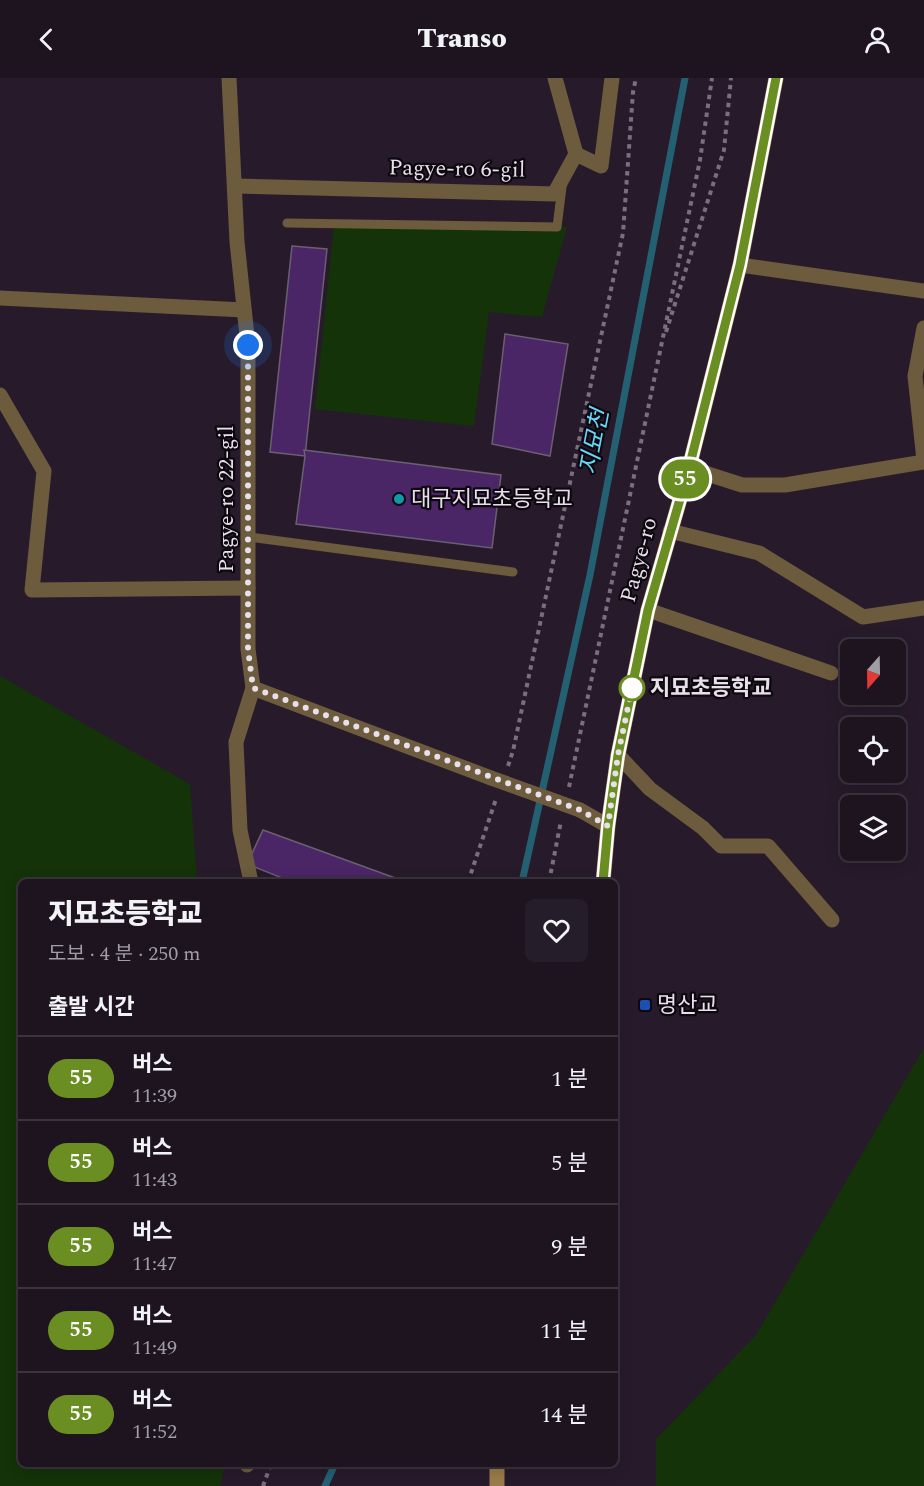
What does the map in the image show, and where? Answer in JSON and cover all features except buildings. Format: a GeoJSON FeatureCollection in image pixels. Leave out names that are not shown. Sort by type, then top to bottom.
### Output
{"type":"FeatureCollection","features":[{"type":"Feature","properties":{"kind":"main road","name":"Pagye-ro"},"geometry":{"type":"LineString","coordinates":[[603,879],[618,755],[648,610],[689,468],[740,265],[776,78]]}},
{"type":"Feature","properties":{"kind":"main road"},"geometry":{"type":"LineString","coordinates":[[497,1467],[497,1486]]}},
{"type":"Feature","properties":{"kind":"street","name":"Pagye-ro 22-gil"},"geometry":{"type":"LineString","coordinates":[[229,78],[237,242],[248,345],[248,649],[253,688],[236,742],[240,830],[250,879]]}},
{"type":"Feature","properties":{"kind":"street"},"geometry":{"type":"LineString","coordinates":[[555,78],[576,154],[601,166],[612,78]]}},
{"type":"Feature","properties":{"kind":"street","name":"Pagye-ro 6-gil"},"geometry":{"type":"LineString","coordinates":[[235,186],[554,194],[576,154]]}},
{"type":"Feature","properties":{"kind":"street"},"geometry":{"type":"LineString","coordinates":[[740,265],[924,291]]}},
{"type":"Feature","properties":{"kind":"street"},"geometry":{"type":"LineString","coordinates":[[0,298],[244,310]]}},
{"type":"Feature","properties":{"kind":"street"},"geometry":{"type":"LineString","coordinates":[[689,468],[742,485],[785,485],[924,461],[915,376],[924,328]]}},
{"type":"Feature","properties":{"kind":"street"},"geometry":{"type":"LineString","coordinates":[[0,395],[44,471],[32,590],[249,588]]}},
{"type":"Feature","properties":{"kind":"street"},"geometry":{"type":"LineString","coordinates":[[670,531],[759,553],[863,618],[924,608]]}},
{"type":"Feature","properties":{"kind":"street"},"geometry":{"type":"LineString","coordinates":[[648,610],[831,673]]}},
{"type":"Feature","properties":{"kind":"street"},"geometry":{"type":"LineString","coordinates":[[253,688],[498,775],[580,810],[608,826]]}},
{"type":"Feature","properties":{"kind":"street"},"geometry":{"type":"LineString","coordinates":[[618,755],[650,789],[703,828],[721,846],[768,846],[832,920]]}},
{"type":"Feature","properties":{"kind":"lane"},"geometry":{"type":"LineString","coordinates":[[286,223],[557,226],[564,176]]}},
{"type":"Feature","properties":{"kind":"lane"},"geometry":{"type":"LineString","coordinates":[[249,537],[513,572]]}},
{"type":"Feature","properties":{"kind":"path"},"geometry":{"type":"LineString","coordinates":[[498,775],[513,751],[622,233],[636,78]]}},
{"type":"Feature","properties":{"kind":"path"},"geometry":{"type":"LineString","coordinates":[[568,789],[700,160],[712,78]]}},
{"type":"Feature","properties":{"kind":"path"},"geometry":{"type":"LineString","coordinates":[[660,352],[724,150],[731,78]]}},
{"type":"Feature","properties":{"kind":"path"},"geometry":{"type":"LineString","coordinates":[[469,879],[498,795]]}},
{"type":"Feature","properties":{"kind":"path"},"geometry":{"type":"LineString","coordinates":[[550,879],[563,812]]}},
{"type":"Feature","properties":{"kind":"path"},"geometry":{"type":"LineString","coordinates":[[263,1486],[270,1467]]}},
{"type":"Feature","properties":{"kind":"green space"},"geometry":{"type":"Polygon","coordinates":[[[334,225],[567,227],[542,317],[489,312],[474,426],[315,409],[334,225]]]}},
{"type":"Feature","properties":{"kind":"green space"},"geometry":{"type":"Polygon","coordinates":[[[0,676],[190,784],[197,879],[18,879],[18,1467],[224,1467],[220,1486],[0,1486],[0,676]]]}},
{"type":"Feature","properties":{"kind":"green space"},"geometry":{"type":"Polygon","coordinates":[[[924,1048],[924,1486],[656,1486],[656,1439],[756,1335],[924,1048]]]}},
{"type":"Feature","properties":{"kind":"waterway","name":"지묘천"},"geometry":{"type":"LineString","coordinates":[[523,879],[590,575],[685,78]]}},
{"type":"Feature","properties":{"kind":"waterway","name":"지묘천"},"geometry":{"type":"LineString","coordinates":[[325,1486],[334,1467]]}},
{"type":"Feature","properties":{"kind":"bus line","name":"55"},"geometry":{"type":"LineString","coordinates":[[603,879],[618,755],[648,610],[689,468],[740,265],[776,78]]}},
{"type":"Feature","properties":{"kind":"place","name":"대구지묘초등학교"},"geometry":{"type":"Point","coordinates":[399,499]}},
{"type":"Feature","properties":{"kind":"place","name":"지묘초등학교"},"geometry":{"type":"Point","coordinates":[632,688]}},
{"type":"Feature","properties":{"kind":"place","name":"명산교"},"geometry":{"type":"Point","coordinates":[645,1005]}},
{"type":"Feature","properties":{"kind":"route"},"geometry":{"type":"LineString","coordinates":[[248,345],[248,649],[253,688],[580,810],[608,826],[618,755],[632,688]]}}]}
